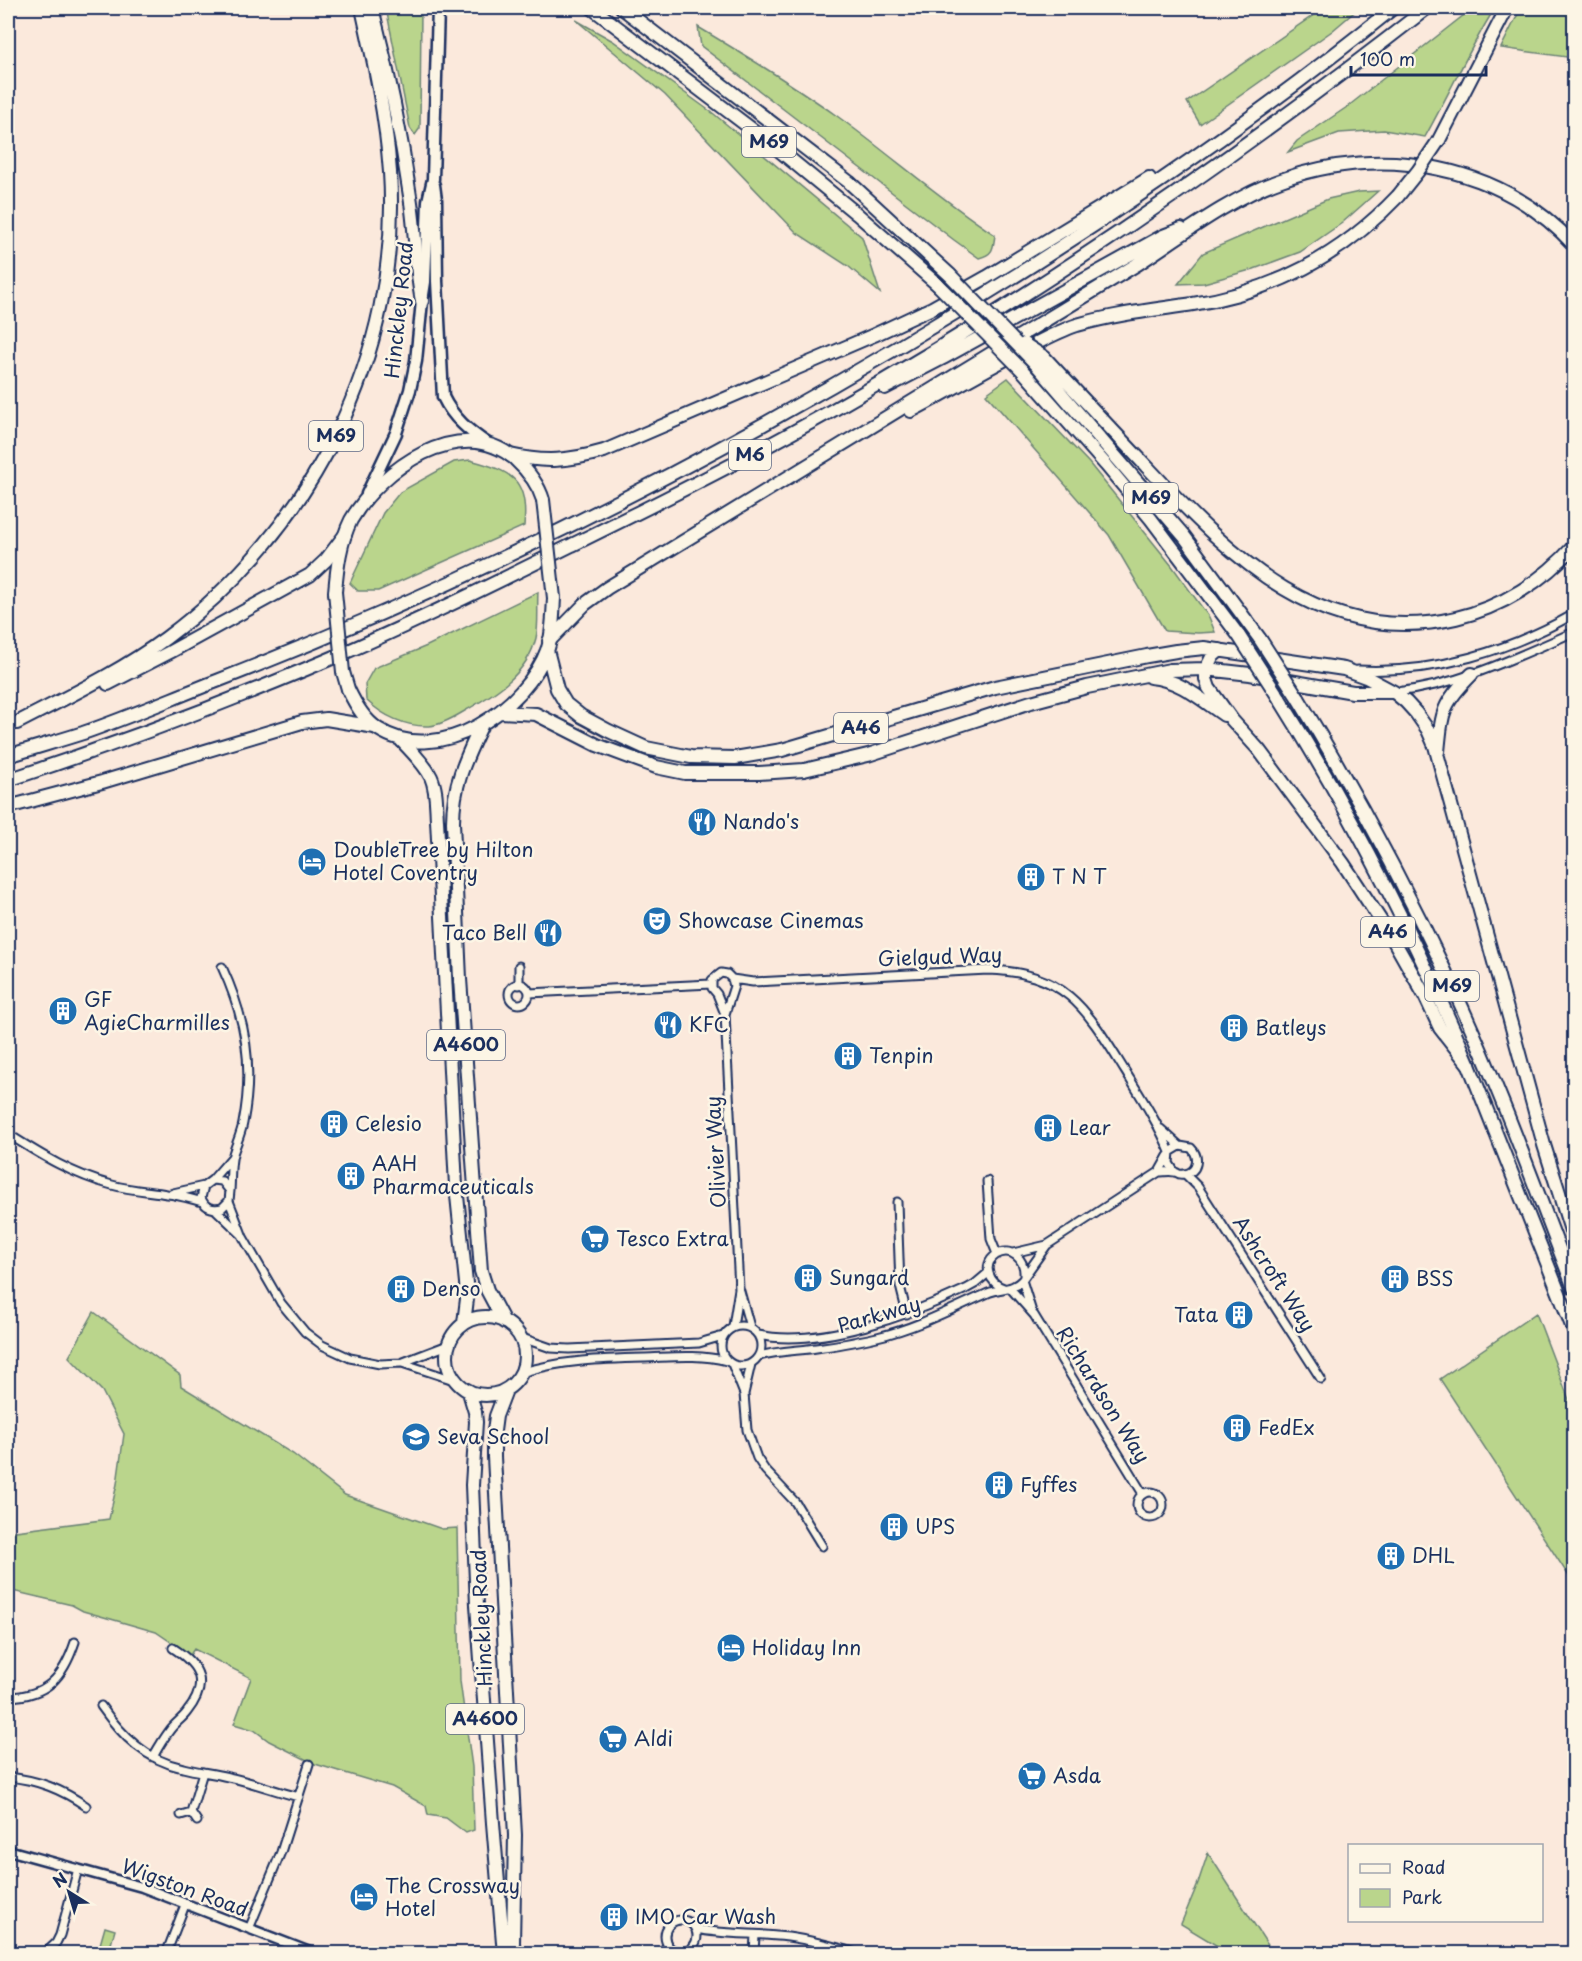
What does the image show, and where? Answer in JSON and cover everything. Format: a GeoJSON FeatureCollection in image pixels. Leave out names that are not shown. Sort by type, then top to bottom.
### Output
{"type":"FeatureCollection","features":[{"type":"Feature","properties":{"kind":"highway","name":"M69"},"geometry":{"type":"LineString","coordinates":[[12,725],[140,657],[166,639],[204,607],[247,566],[278,529],[306,490],[338,434],[361,376],[373,334],[389,242],[390,174],[387,143],[378,81],[362,8]]}},
{"type":"Feature","properties":{"kind":"highway"},"geometry":{"type":"LineString","coordinates":[[372,8],[387,65],[411,199],[417,279],[422,301]]}},
{"type":"Feature","properties":{"kind":"highway","name":"M69"},"geometry":{"type":"LineString","coordinates":[[592,8],[774,146],[938,285],[1022,370],[1151,519],[1239,636],[1315,754],[1377,865],[1425,963],[1469,1065]]}},
{"type":"Feature","properties":{"kind":"highway","name":"M69"},"geometry":{"type":"LineString","coordinates":[[622,8],[849,182],[950,275],[1006,332],[1039,360],[1184,536],[1260,639],[1329,748],[1376,834],[1449,978],[1575,1288]]}},
{"type":"Feature","properties":{"kind":"highway","name":"M6"},"geometry":{"type":"LineString","coordinates":[[8,756],[84,732],[298,650],[464,576],[701,459],[938,324],[1038,261],[1145,190],[1257,111],[1393,8]]}},
{"type":"Feature","properties":{"kind":"highway","name":"M6"},"geometry":{"type":"LineString","coordinates":[[8,780],[91,753],[306,669],[492,585],[712,476],[832,410],[973,326],[1101,244],[1271,127],[1427,8]]}},
{"type":"Feature","properties":{"kind":"highway"},"geometry":{"type":"LineString","coordinates":[[822,458],[1054,334],[1075,326],[1126,313],[1222,298],[1250,291],[1297,273],[1351,239],[1398,196],[1439,140],[1507,8]]}},
{"type":"Feature","properties":{"kind":"highway"},"geometry":{"type":"LineString","coordinates":[[12,725],[101,687],[310,575],[326,560],[345,536],[360,507],[372,491],[388,475],[425,452],[457,443],[474,443],[490,445],[527,459],[553,461],[576,459],[604,451],[932,308],[987,277],[1257,111]]}},
{"type":"Feature","properties":{"kind":"highway"},"geometry":{"type":"LineString","coordinates":[[832,410],[882,389],[1163,236],[1212,215],[1279,180],[1348,164],[1408,163],[1456,172],[1488,183],[1529,206],[1562,231],[1575,245]]}},
{"type":"Feature","properties":{"kind":"highway"},"geometry":{"type":"LineString","coordinates":[[8,807],[102,782],[302,722],[326,719],[375,727],[401,740],[436,740],[482,724],[519,695],[533,675],[548,645],[585,604],[607,588],[1136,265],[1212,215]]}},
{"type":"Feature","properties":{"kind":"highway"},"geometry":{"type":"LineString","coordinates":[[1039,360],[1227,548],[1283,589],[1320,608],[1365,620],[1392,623],[1426,623],[1466,615],[1507,599],[1531,585],[1550,571],[1575,546]]}},
{"type":"Feature","properties":{"kind":"highway"},"geometry":{"type":"LineString","coordinates":[[510,454],[537,484],[543,500],[554,598],[548,645]]}},
{"type":"Feature","properties":{"kind":"highway"},"geometry":{"type":"LineString","coordinates":[[345,536],[337,568],[335,591],[343,672],[357,707],[375,727]]}},
{"type":"Feature","properties":{"kind":"highway","name":"A46"},"geometry":{"type":"LineString","coordinates":[[548,645],[557,689],[566,704],[581,716],[646,748],[691,757],[735,758],[782,750],[994,687],[1176,651],[1204,648],[1344,669],[1394,692],[1416,713],[1428,730],[1438,756],[1544,1145],[1575,1239]]}},
{"type":"Feature","properties":{"kind":"highway"},"geometry":{"type":"LineString","coordinates":[[1206,669],[1212,657],[1220,650]]}},
{"type":"Feature","properties":{"kind":"highway","name":"A46"},"geometry":{"type":"LineString","coordinates":[[500,712],[536,714],[597,745],[656,767],[685,773],[759,773],[804,770],[868,755],[1031,702],[1131,677],[1170,670],[1206,669],[1250,674],[1353,692],[1394,692]]}},
{"type":"Feature","properties":{"kind":"highway","name":"A46"},"geometry":{"type":"LineString","coordinates":[[1206,669],[1209,688],[1232,720],[1266,759],[1343,863],[1394,941],[1440,1028],[1469,1065],[1575,1331]]}},
{"type":"Feature","properties":{"kind":"highway","name":"A46"},"geometry":{"type":"LineString","coordinates":[[1438,756],[1443,710],[1453,694],[1472,674]]}},
{"type":"Feature","properties":{"kind":"highway","name":"A46"},"geometry":{"type":"LineString","coordinates":[[1131,677],[1158,678],[1180,685],[1232,720]]}},
{"type":"Feature","properties":{"kind":"highway","name":"A4600"},"geometry":{"type":"LineString","coordinates":[[482,724],[458,779],[453,803],[453,822],[460,979],[481,1270],[487,1290],[504,1322]]}},
{"type":"Feature","properties":{"kind":"highway","name":"A4600"},"geometry":{"type":"LineString","coordinates":[[401,740],[431,777],[435,798],[456,1186],[467,1299],[464,1323]]}},
{"type":"Feature","properties":{"kind":"highway"},"geometry":{"type":"LineString","coordinates":[[482,1316],[495,1318],[515,1330],[522,1338],[526,1360],[521,1373],[516,1382],[499,1394],[483,1396],[469,1392],[462,1389],[454,1380],[447,1360],[448,1345],[454,1333],[464,1323],[482,1316]]}},
{"type":"Feature","properties":{"kind":"highway","name":"Hinckley Road"},"geometry":{"type":"LineString","coordinates":[[506,1390],[496,1416],[494,1457],[514,1835],[513,1943],[515,1953]]}},
{"type":"Feature","properties":{"kind":"highway","name":"Hinckley Road"},"geometry":{"type":"LineString","coordinates":[[469,1392],[476,1422],[472,1485],[477,1605],[504,1953]]}},
{"type":"Feature","properties":{"kind":"main road","name":"Hinckley Road"},"geometry":{"type":"LineString","coordinates":[[438,8],[433,179],[436,200],[437,281],[443,397],[461,424],[490,445]]}},
{"type":"Feature","properties":{"kind":"main road","name":"Hinckley Road"},"geometry":{"type":"LineString","coordinates":[[360,507],[387,454],[407,402],[416,361],[425,282],[428,201],[433,179]]}},
{"type":"Feature","properties":{"kind":"street"},"geometry":{"type":"LineString","coordinates":[[1344,669],[1392,671],[1467,659],[1507,646],[1575,615]]}},
{"type":"Feature","properties":{"kind":"street"},"geometry":{"type":"LineString","coordinates":[[1394,692],[1425,688],[1472,674],[1575,632]]}},
{"type":"Feature","properties":{"kind":"street"},"geometry":{"type":"LineString","coordinates":[[519,966],[519,985]]}},
{"type":"Feature","properties":{"kind":"street"},"geometry":{"type":"LineString","coordinates":[[222,967],[236,997],[248,1055],[243,1125],[233,1155],[229,1201],[243,1237],[280,1303],[304,1332],[322,1345],[350,1358],[380,1364],[401,1363],[448,1345]]}},
{"type":"Feature","properties":{"kind":"street","name":"Gielgud Way"},"geometry":{"type":"LineString","coordinates":[[732,979],[753,982],[988,970],[1015,972],[1036,977],[1063,990],[1094,1021],[1160,1128],[1169,1154]]}},
{"type":"Feature","properties":{"kind":"street"},"geometry":{"type":"LineString","coordinates":[[721,974],[727,974],[732,979],[731,991],[723,996],[713,991],[711,984],[715,976],[721,974]]}},
{"type":"Feature","properties":{"kind":"street","name":"Gielgud Way"},"geometry":{"type":"LineString","coordinates":[[731,991],[753,982]]}},
{"type":"Feature","properties":{"kind":"street"},"geometry":{"type":"LineString","coordinates":[[529,993],[711,984]]}},
{"type":"Feature","properties":{"kind":"street"},"geometry":{"type":"LineString","coordinates":[[519,985],[525,986],[529,993],[525,1002],[518,1004],[512,1001],[510,993],[513,987],[519,985]]}},
{"type":"Feature","properties":{"kind":"street","name":"Olivier Way"},"geometry":{"type":"LineString","coordinates":[[731,991],[725,1014],[739,1289],[733,1326]]}},
{"type":"Feature","properties":{"kind":"street","name":"Olivier Way"},"geometry":{"type":"LineString","coordinates":[[717,994],[725,1014]]}},
{"type":"Feature","properties":{"kind":"street","name":"Gielgud Way"},"geometry":{"type":"LineString","coordinates":[[1160,1128],[1180,1146]]}},
{"type":"Feature","properties":{"kind":"street"},"geometry":{"type":"LineString","coordinates":[[8,1134],[52,1162],[112,1186],[170,1194],[203,1202],[215,1209],[222,1208],[229,1201]]}},
{"type":"Feature","properties":{"kind":"street"},"geometry":{"type":"LineString","coordinates":[[1047,1245],[1018,1284],[1007,1288],[993,1282],[988,1273],[990,1262],[997,1254],[1013,1253],[1047,1245],[1159,1172],[1169,1154],[1180,1146]]}},
{"type":"Feature","properties":{"kind":"street","name":"Ashcroft Way"},"geometry":{"type":"LineString","coordinates":[[1180,1146],[1187,1146],[1195,1152],[1197,1162],[1194,1168],[1198,1187]]}},
{"type":"Feature","properties":{"kind":"street"},"geometry":{"type":"LineString","coordinates":[[1169,1154],[1169,1163],[1174,1172]]}},
{"type":"Feature","properties":{"kind":"street"},"geometry":{"type":"LineString","coordinates":[[170,1194],[204,1186],[233,1155]]}},
{"type":"Feature","properties":{"kind":"street"},"geometry":{"type":"LineString","coordinates":[[1159,1172],[1185,1174],[1194,1168]]}},
{"type":"Feature","properties":{"kind":"street","name":"Ashcroft Way"},"geometry":{"type":"LineString","coordinates":[[1185,1174],[1198,1187],[1321,1379]]}},
{"type":"Feature","properties":{"kind":"street"},"geometry":{"type":"LineString","coordinates":[[212,1180],[222,1181],[230,1191]]}},
{"type":"Feature","properties":{"kind":"street"},"geometry":{"type":"LineString","coordinates":[[987,1180],[991,1239],[997,1254]]}},
{"type":"Feature","properties":{"kind":"street"},"geometry":{"type":"LineString","coordinates":[[203,1202],[201,1192],[204,1186]]}},
{"type":"Feature","properties":{"kind":"street"},"geometry":{"type":"LineString","coordinates":[[897,1202],[900,1286],[907,1314]]}},
{"type":"Feature","properties":{"kind":"street"},"geometry":{"type":"LineString","coordinates":[[215,1209],[243,1237]]}},
{"type":"Feature","properties":{"kind":"street"},"geometry":{"type":"LineString","coordinates":[[1013,1253],[1023,1262],[1023,1277]]}},
{"type":"Feature","properties":{"kind":"street","name":"Parkway"},"geometry":{"type":"LineString","coordinates":[[758,1335],[792,1338],[839,1332],[886,1321],[966,1289],[988,1273]]}},
{"type":"Feature","properties":{"kind":"street","name":"Richardson Way"},"geometry":{"type":"LineString","coordinates":[[1023,1277],[1034,1315]]}},
{"type":"Feature","properties":{"kind":"street","name":"Parkway"},"geometry":{"type":"LineString","coordinates":[[759,1356],[879,1336],[1007,1288]]}},
{"type":"Feature","properties":{"kind":"street","name":"Richardson Way"},"geometry":{"type":"LineString","coordinates":[[1007,1288],[1034,1315],[1143,1494]]}},
{"type":"Feature","properties":{"kind":"street","name":"Olivier Way"},"geometry":{"type":"LineString","coordinates":[[739,1289],[750,1327]]}},
{"type":"Feature","properties":{"kind":"street"},"geometry":{"type":"LineString","coordinates":[[521,1373],[553,1364],[700,1356],[745,1366],[751,1364],[759,1356],[760,1348],[758,1335],[746,1325],[733,1326],[723,1336],[699,1343],[569,1349],[550,1348],[522,1338]]}},
{"type":"Feature","properties":{"kind":"street"},"geometry":{"type":"LineString","coordinates":[[723,1336],[721,1347],[744,1394]]}},
{"type":"Feature","properties":{"kind":"street"},"geometry":{"type":"LineString","coordinates":[[401,1363],[454,1380]]}},
{"type":"Feature","properties":{"kind":"street"},"geometry":{"type":"LineString","coordinates":[[751,1364],[744,1394],[747,1430],[757,1458],[795,1502],[822,1546]]}},
{"type":"Feature","properties":{"kind":"street"},"geometry":{"type":"LineString","coordinates":[[8,1697],[32,1694],[48,1686],[65,1668],[75,1642]]}},
{"type":"Feature","properties":{"kind":"street"},"geometry":{"type":"LineString","coordinates":[[153,1757],[171,1729],[191,1707],[199,1688],[200,1680],[197,1669],[187,1657],[173,1648]]}},
{"type":"Feature","properties":{"kind":"street"},"geometry":{"type":"LineString","coordinates":[[101,1706],[125,1737],[141,1751],[167,1764],[244,1781],[299,1797]]}},
{"type":"Feature","properties":{"kind":"street"},"geometry":{"type":"LineString","coordinates":[[249,1929],[281,1852],[309,1764]]}},
{"type":"Feature","properties":{"kind":"street"},"geometry":{"type":"LineString","coordinates":[[191,1812],[203,1772]]}},
{"type":"Feature","properties":{"kind":"street"},"geometry":{"type":"LineString","coordinates":[[8,1777],[51,1786],[86,1806]]}},
{"type":"Feature","properties":{"kind":"street"},"geometry":{"type":"LineString","coordinates":[[181,1815],[191,1812]]}},
{"type":"Feature","properties":{"kind":"street"},"geometry":{"type":"LineString","coordinates":[[191,1812],[198,1821]]}},
{"type":"Feature","properties":{"kind":"street","name":"Wigston Road"},"geometry":{"type":"LineString","coordinates":[[8,1850],[142,1887],[315,1953]]}},
{"type":"Feature","properties":{"kind":"street"},"geometry":{"type":"LineString","coordinates":[[44,1953],[56,1943],[60,1935],[78,1869]]}},
{"type":"Feature","properties":{"kind":"street"},"geometry":{"type":"LineString","coordinates":[[166,1953],[185,1905]]}},
{"type":"Feature","properties":{"kind":"street"},"geometry":{"type":"LineString","coordinates":[[675,1921],[688,1921],[696,1929],[698,1938],[691,1949],[674,1952],[668,1946],[666,1932],[670,1924],[675,1921]]}},
{"type":"Feature","properties":{"kind":"street"},"geometry":{"type":"LineString","coordinates":[[696,1929],[719,1934],[803,1939],[860,1953]]}},
{"type":"Feature","properties":{"kind":"street"},"geometry":{"type":"LineString","coordinates":[[698,1938],[719,1934]]}},
{"type":"Feature","properties":{"kind":"street"},"geometry":{"type":"LineString","coordinates":[[754,1953],[755,1935]]}},
{"type":"Feature","properties":{"kind":"street"},"geometry":{"type":"LineString","coordinates":[[660,1953],[668,1946]]}},
{"type":"Feature","properties":{"kind":"street"},"geometry":{"type":"LineString","coordinates":[[8,1951],[17,1953]]}},
{"type":"Feature","properties":{"kind":"green space"},"geometry":{"type":"Polygon","coordinates":[[[386,8],[421,8],[420,128],[415,135],[410,128],[386,8]]]}},
{"type":"Feature","properties":{"kind":"green space"},"geometry":{"type":"Polygon","coordinates":[[[1324,8],[1359,8],[1332,31],[1200,124],[1187,102],[1324,8]]]}},
{"type":"Feature","properties":{"kind":"green space"},"geometry":{"type":"Polygon","coordinates":[[[1473,8],[1495,8],[1476,39],[1425,137],[1384,130],[1339,133],[1288,152],[1297,141],[1347,107],[1473,8]]]}},
{"type":"Feature","properties":{"kind":"green space"},"geometry":{"type":"Polygon","coordinates":[[[1521,8],[1574,8],[1574,58],[1501,48],[1521,8]]]}},
{"type":"Feature","properties":{"kind":"green space"},"geometry":{"type":"Polygon","coordinates":[[[576,20],[613,41],[714,114],[862,237],[880,293],[848,266],[797,233],[665,95],[576,20]]]}},
{"type":"Feature","properties":{"kind":"green space"},"geometry":{"type":"Polygon","coordinates":[[[698,27],[837,116],[995,235],[990,252],[979,258],[701,46],[698,27]]]}},
{"type":"Feature","properties":{"kind":"green space"},"geometry":{"type":"Polygon","coordinates":[[[1378,191],[1342,223],[1300,252],[1254,269],[1204,283],[1178,284],[1203,253],[1328,199],[1359,192],[1378,191]]]}},
{"type":"Feature","properties":{"kind":"green space"},"geometry":{"type":"Polygon","coordinates":[[[1008,378],[1089,463],[1172,566],[1209,617],[1215,632],[1165,631],[1109,535],[986,394],[1008,378]]]}},
{"type":"Feature","properties":{"kind":"green space"},"geometry":{"type":"Polygon","coordinates":[[[470,460],[506,473],[520,487],[525,510],[524,526],[378,591],[358,591],[350,583],[383,513],[400,492],[454,462],[470,460]]]}},
{"type":"Feature","properties":{"kind":"green space"},"geometry":{"type":"Polygon","coordinates":[[[538,592],[537,633],[532,651],[517,673],[486,698],[447,721],[429,726],[412,725],[395,719],[366,700],[365,684],[374,668],[427,646],[538,592]]]}},
{"type":"Feature","properties":{"kind":"green space"},"geometry":{"type":"Polygon","coordinates":[[[94,1312],[180,1375],[181,1386],[293,1454],[345,1495],[442,1529],[457,1528],[460,1681],[472,1767],[474,1830],[466,1833],[446,1818],[428,1815],[426,1806],[392,1787],[315,1764],[269,1741],[254,1730],[234,1724],[251,1678],[194,1649],[190,1655],[156,1632],[83,1611],[72,1605],[8,1590],[8,1532],[109,1519],[124,1434],[102,1391],[69,1357],[94,1312]]]}},
{"type":"Feature","properties":{"kind":"green space"},"geometry":{"type":"Polygon","coordinates":[[[1536,1313],[1574,1413],[1574,1584],[1440,1379],[1536,1313]]]}},
{"type":"Feature","properties":{"kind":"green space"},"geometry":{"type":"Polygon","coordinates":[[[1208,1853],[1273,1953],[1229,1953],[1181,1924],[1208,1853]]]}},
{"type":"Feature","properties":{"kind":"green space"},"geometry":{"type":"Polygon","coordinates":[[[105,1927],[115,1930],[109,1951],[99,1948],[105,1927]]]}},
{"type":"Feature","properties":{"kind":"place","name":"Nando's"},"geometry":{"type":"Point","coordinates":[702,822]}},
{"type":"Feature","properties":{"kind":"place","name":"DoubleTree by Hilton Hotel Coventry"},"geometry":{"type":"Point","coordinates":[312,862]}},
{"type":"Feature","properties":{"kind":"place","name":"T N T"},"geometry":{"type":"Point","coordinates":[1031,877]}},
{"type":"Feature","properties":{"kind":"place","name":"Showcase Cinemas"},"geometry":{"type":"Point","coordinates":[657,921]}},
{"type":"Feature","properties":{"kind":"place","name":"Taco Bell"},"geometry":{"type":"Point","coordinates":[548,933]}},
{"type":"Feature","properties":{"kind":"place","name":"GF AgieCharmilles"},"geometry":{"type":"Point","coordinates":[63,1011]}},
{"type":"Feature","properties":{"kind":"place","name":"KFC"},"geometry":{"type":"Point","coordinates":[668,1025]}},
{"type":"Feature","properties":{"kind":"place","name":"Batleys"},"geometry":{"type":"Point","coordinates":[1234,1028]}},
{"type":"Feature","properties":{"kind":"place","name":"Tenpin"},"geometry":{"type":"Point","coordinates":[848,1056]}},
{"type":"Feature","properties":{"kind":"place","name":"Celesio"},"geometry":{"type":"Point","coordinates":[334,1124]}},
{"type":"Feature","properties":{"kind":"place","name":"Lear"},"geometry":{"type":"Point","coordinates":[1048,1128]}},
{"type":"Feature","properties":{"kind":"place","name":"AAH Pharmaceuticals"},"geometry":{"type":"Point","coordinates":[351,1176]}},
{"type":"Feature","properties":{"kind":"place","name":"Tesco Extra"},"geometry":{"type":"Point","coordinates":[595,1239]}},
{"type":"Feature","properties":{"kind":"place","name":"Sungard"},"geometry":{"type":"Point","coordinates":[808,1278]}},
{"type":"Feature","properties":{"kind":"place","name":"BSS"},"geometry":{"type":"Point","coordinates":[1395,1279]}},
{"type":"Feature","properties":{"kind":"place","name":"Denso"},"geometry":{"type":"Point","coordinates":[401,1289]}},
{"type":"Feature","properties":{"kind":"place","name":"Tata"},"geometry":{"type":"Point","coordinates":[1239,1315]}},
{"type":"Feature","properties":{"kind":"place","name":"FedEx"},"geometry":{"type":"Point","coordinates":[1237,1428]}},
{"type":"Feature","properties":{"kind":"place","name":"Seva School"},"geometry":{"type":"Point","coordinates":[416,1437]}},
{"type":"Feature","properties":{"kind":"place","name":"Fyffes"},"geometry":{"type":"Point","coordinates":[999,1485]}},
{"type":"Feature","properties":{"kind":"place","name":"UPS"},"geometry":{"type":"Point","coordinates":[894,1527]}},
{"type":"Feature","properties":{"kind":"place","name":"DHL"},"geometry":{"type":"Point","coordinates":[1391,1556]}},
{"type":"Feature","properties":{"kind":"place","name":"Holiday Inn"},"geometry":{"type":"Point","coordinates":[731,1648]}},
{"type":"Feature","properties":{"kind":"place","name":"Aldi"},"geometry":{"type":"Point","coordinates":[613,1739]}},
{"type":"Feature","properties":{"kind":"place","name":"Asda"},"geometry":{"type":"Point","coordinates":[1032,1776]}},
{"type":"Feature","properties":{"kind":"place","name":"The Crossway Hotel"},"geometry":{"type":"Point","coordinates":[364,1897]}},
{"type":"Feature","properties":{"kind":"place","name":"IMO Car Wash"},"geometry":{"type":"Point","coordinates":[614,1917]}}]}
